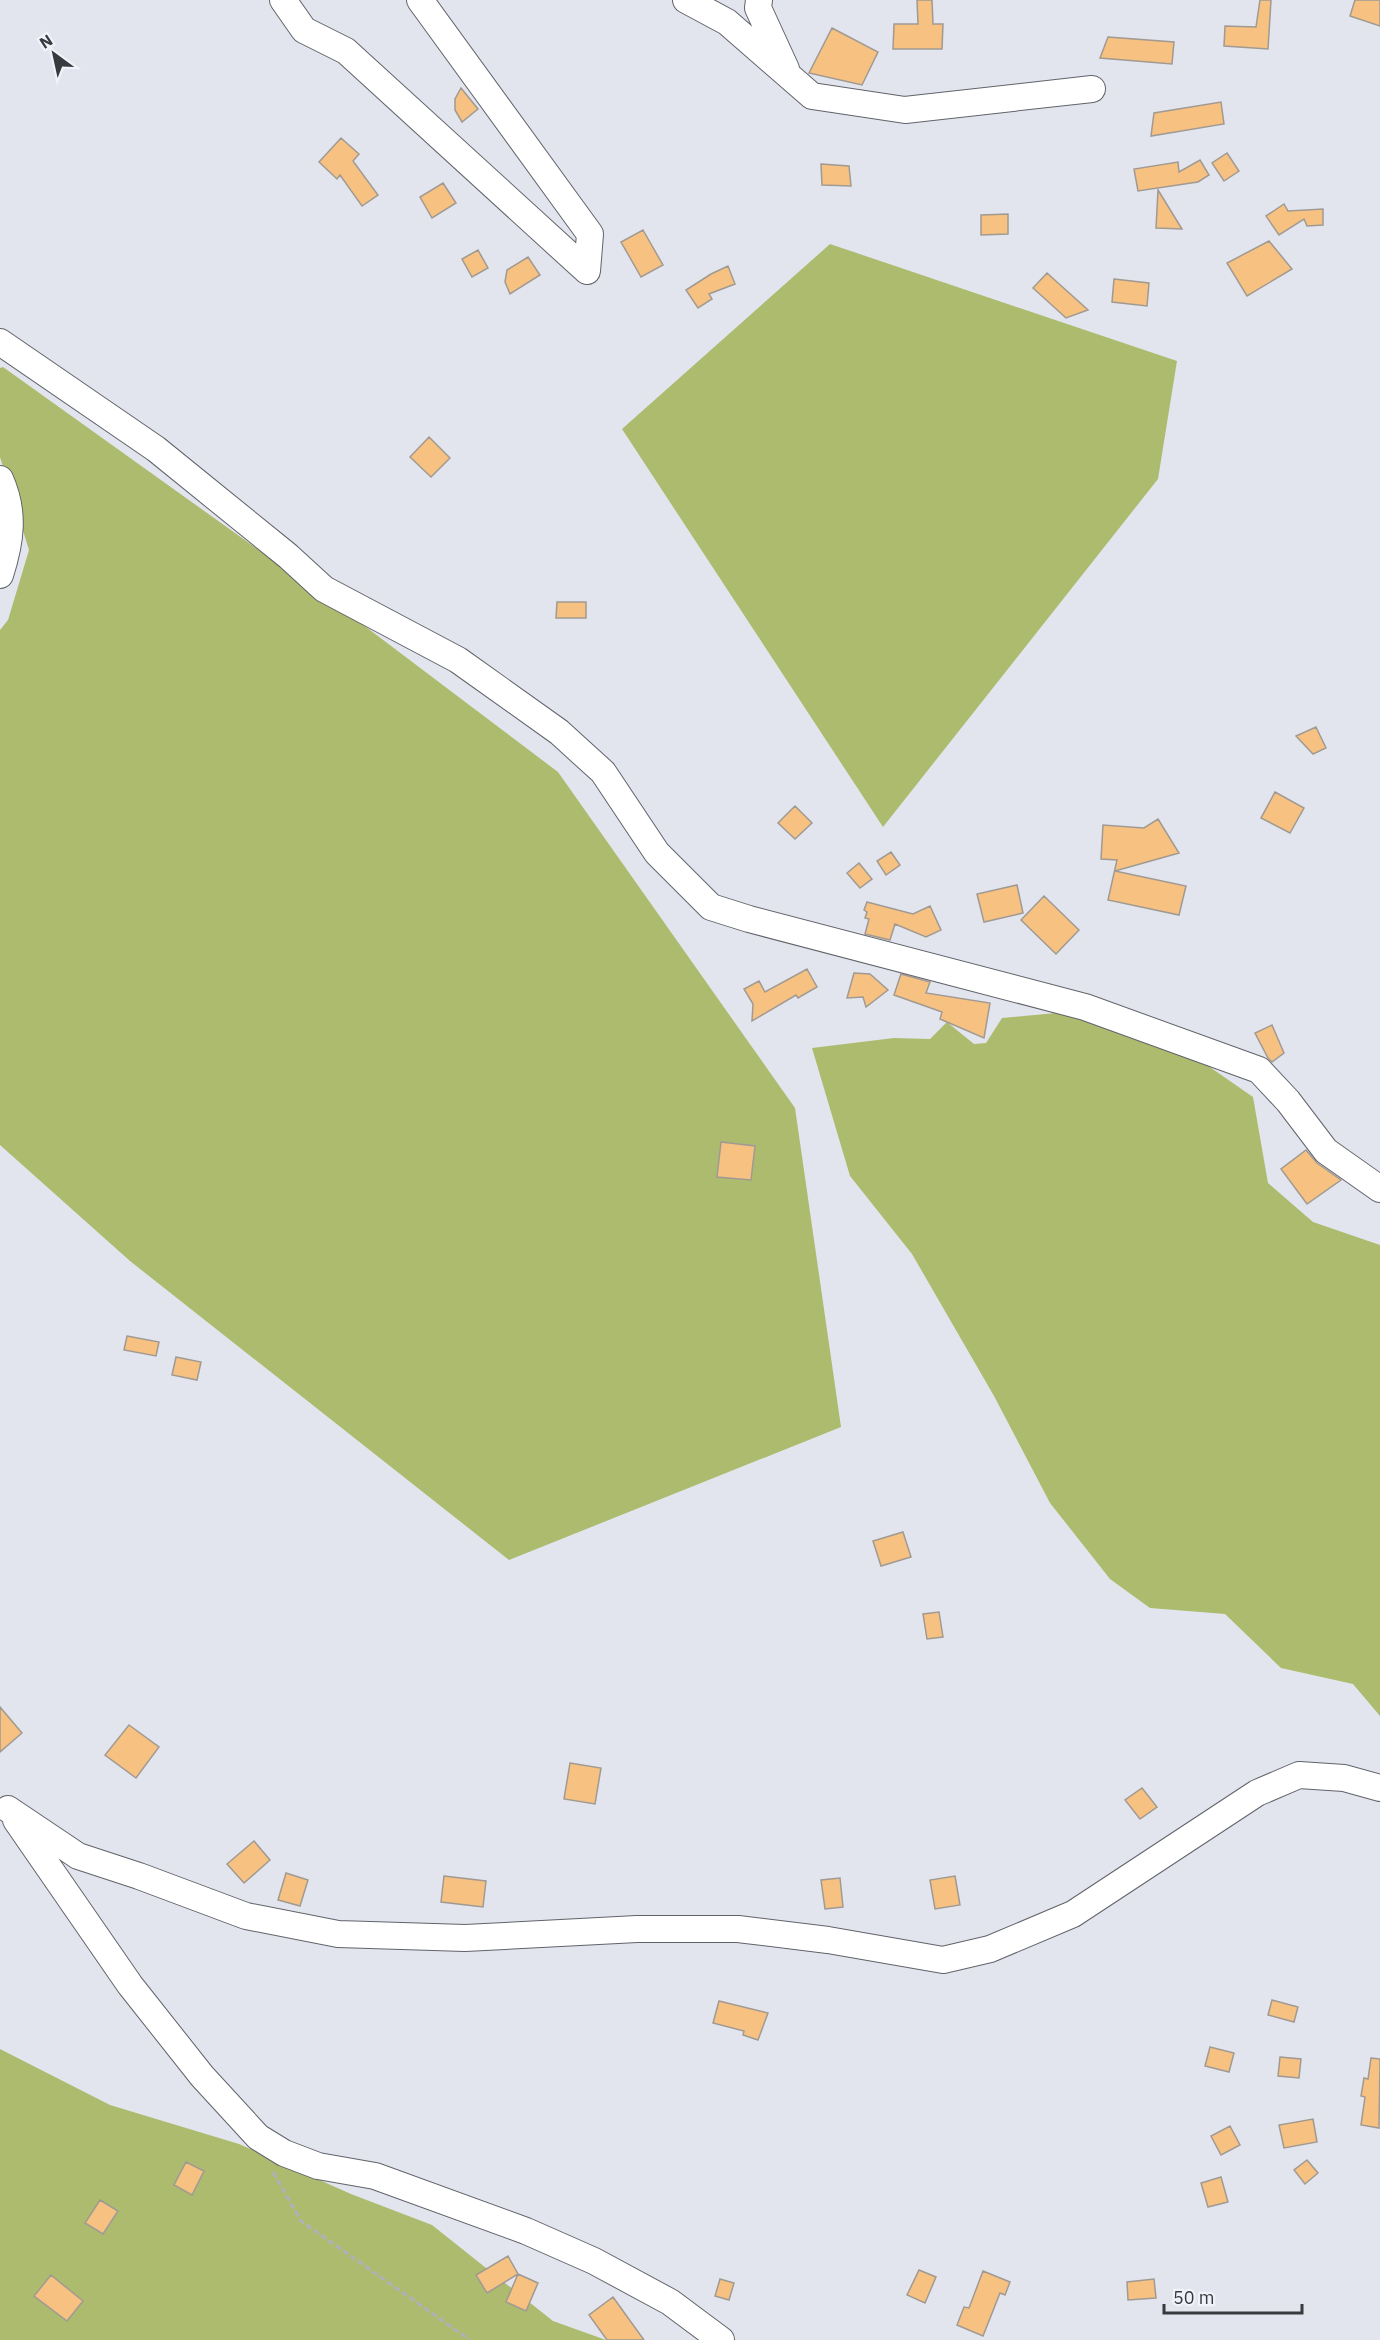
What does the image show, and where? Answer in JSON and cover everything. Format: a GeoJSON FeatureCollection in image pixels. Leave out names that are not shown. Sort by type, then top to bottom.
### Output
{"type":"FeatureCollection","features":[{"type":"Feature","properties":{"kind":"street"},"geometry":{"type":"LineString","coordinates":[[283,0],[304,30],[346,51],[587,271],[590,234],[420,0]]}},
{"type":"Feature","properties":{"kind":"street"},"geometry":{"type":"LineString","coordinates":[[686,0],[727,22],[812,96],[904,110],[1092,88]]}},
{"type":"Feature","properties":{"kind":"street"},"geometry":{"type":"LineString","coordinates":[[759,0],[758,8],[788,75]]}},
{"type":"Feature","properties":{"kind":"street"},"geometry":{"type":"LineString","coordinates":[[0,342],[156,449],[288,556],[324,589],[458,660],[560,732],[603,772],[657,854],[711,907],[1085,1007],[1259,1070],[1288,1101],[1326,1151],[1380,1189]]}},
{"type":"Feature","properties":{"kind":"street"},"geometry":{"type":"LineString","coordinates":[[0,479],[11,514],[7,548],[0,575]]}},
{"type":"Feature","properties":{"kind":"street"},"geometry":{"type":"LineString","coordinates":[[4,1805],[78,1856],[246,1916],[338,1934],[465,1938],[637,1929],[738,1929],[828,1940],[943,1960],[990,1949],[1073,1914],[1257,1793],[1299,1775],[1344,1778],[1380,1788]]}},
{"type":"Feature","properties":{"kind":"street"},"geometry":{"type":"LineString","coordinates":[[4,1805],[130,1985],[202,2076],[258,2138],[284,2153],[318,2166],[375,2175],[526,2231],[594,2261],[670,2302],[721,2340]]}},
{"type":"Feature","properties":{"kind":"path"},"geometry":{"type":"LineString","coordinates":[[269,2164],[301,2221],[470,2340]]}},
{"type":"Feature","properties":{"kind":"green space"},"geometry":{"type":"Polygon","coordinates":[[[830,244],[1177,361],[1158,479],[883,827],[622,429],[830,244]]]}},
{"type":"Feature","properties":{"kind":"green space"},"geometry":{"type":"Polygon","coordinates":[[[3,367],[358,621],[558,772],[795,1108],[841,1427],[509,1560],[130,1261],[0,1145],[0,630],[8,620],[29,550],[0,457],[0,368],[3,367]]]}},
{"type":"Feature","properties":{"kind":"green space"},"geometry":{"type":"Polygon","coordinates":[[[1056,1013],[1118,1029],[1204,1063],[1253,1097],[1268,1183],[1313,1222],[1380,1245],[1380,1716],[1353,1684],[1281,1668],[1225,1614],[1150,1608],[1110,1579],[1050,1503],[994,1396],[912,1254],[850,1176],[812,1048],[894,1038],[930,1039],[947,1022],[974,1044],[986,1043],[1002,1018],[1056,1013]]]}},
{"type":"Feature","properties":{"kind":"green space"},"geometry":{"type":"Polygon","coordinates":[[[0,2049],[110,2105],[239,2144],[351,2194],[432,2225],[553,2321],[606,2340],[0,2340],[0,2049]]]}},
{"type":"Feature","properties":{"kind":"building"},"geometry":{"type":"Polygon","coordinates":[[[917,0],[932,0],[933,24],[943,24],[942,49],[893,49],[894,24],[918,24],[917,0]]]}},
{"type":"Feature","properties":{"kind":"building"},"geometry":{"type":"Polygon","coordinates":[[[1260,0],[1271,0],[1268,49],[1224,46],[1225,26],[1256,27],[1260,0]]]}},
{"type":"Feature","properties":{"kind":"building"},"geometry":{"type":"Polygon","coordinates":[[[1355,0],[1380,0],[1380,26],[1350,16],[1355,0]]]}},
{"type":"Feature","properties":{"kind":"building"},"geometry":{"type":"Polygon","coordinates":[[[832,28],[878,52],[862,85],[809,73],[832,28]]]}},
{"type":"Feature","properties":{"kind":"building"},"geometry":{"type":"Polygon","coordinates":[[[1108,37],[1174,42],[1172,64],[1100,58],[1108,37]]]}},
{"type":"Feature","properties":{"kind":"building"},"geometry":{"type":"Polygon","coordinates":[[[461,88],[478,109],[462,122],[455,110],[455,99],[461,88]]]}},
{"type":"Feature","properties":{"kind":"building"},"geometry":{"type":"Polygon","coordinates":[[[1221,102],[1224,124],[1151,136],[1154,113],[1221,102]]]}},
{"type":"Feature","properties":{"kind":"building"},"geometry":{"type":"Polygon","coordinates":[[[341,138],[359,154],[353,161],[378,195],[362,206],[340,175],[337,179],[319,162],[341,138]]]}},
{"type":"Feature","properties":{"kind":"building"},"geometry":{"type":"Polygon","coordinates":[[[1227,153],[1239,171],[1224,181],[1212,163],[1227,153]]]}},
{"type":"Feature","properties":{"kind":"building"},"geometry":{"type":"Polygon","coordinates":[[[1200,160],[1209,175],[1198,182],[1138,191],[1134,169],[1178,162],[1179,172],[1200,160]]]}},
{"type":"Feature","properties":{"kind":"building"},"geometry":{"type":"Polygon","coordinates":[[[821,164],[849,166],[851,186],[822,185],[821,164]]]}},
{"type":"Feature","properties":{"kind":"building"},"geometry":{"type":"Polygon","coordinates":[[[443,183],[456,203],[432,218],[420,197],[443,183]]]}},
{"type":"Feature","properties":{"kind":"building"},"geometry":{"type":"Polygon","coordinates":[[[1158,190],[1182,229],[1156,228],[1158,190]]]}},
{"type":"Feature","properties":{"kind":"building"},"geometry":{"type":"Polygon","coordinates":[[[1284,204],[1288,211],[1323,209],[1323,225],[1307,226],[1304,219],[1279,235],[1266,216],[1284,204]]]}},
{"type":"Feature","properties":{"kind":"building"},"geometry":{"type":"Polygon","coordinates":[[[1008,214],[1008,234],[981,235],[981,215],[1008,214]]]}},
{"type":"Feature","properties":{"kind":"building"},"geometry":{"type":"Polygon","coordinates":[[[643,230],[663,265],[641,277],[621,242],[643,230]]]}},
{"type":"Feature","properties":{"kind":"building"},"geometry":{"type":"Polygon","coordinates":[[[1269,241],[1292,269],[1247,296],[1227,263],[1269,241]]]}},
{"type":"Feature","properties":{"kind":"building"},"geometry":{"type":"Polygon","coordinates":[[[478,250],[488,268],[472,277],[462,259],[478,250]]]}},
{"type":"Feature","properties":{"kind":"building"},"geometry":{"type":"Polygon","coordinates":[[[528,257],[540,275],[510,294],[505,282],[507,270],[528,257]]]}},
{"type":"Feature","properties":{"kind":"building"},"geometry":{"type":"Polygon","coordinates":[[[728,266],[735,284],[709,294],[712,299],[698,308],[686,290],[728,266]]]}},
{"type":"Feature","properties":{"kind":"building"},"geometry":{"type":"Polygon","coordinates":[[[1047,273],[1088,310],[1066,318],[1033,288],[1047,273]]]}},
{"type":"Feature","properties":{"kind":"building"},"geometry":{"type":"Polygon","coordinates":[[[1114,279],[1149,283],[1147,306],[1112,302],[1114,279]]]}},
{"type":"Feature","properties":{"kind":"building"},"geometry":{"type":"Polygon","coordinates":[[[429,437],[450,458],[431,477],[410,457],[429,437]]]}},
{"type":"Feature","properties":{"kind":"building"},"geometry":{"type":"Polygon","coordinates":[[[557,602],[586,602],[586,618],[556,618],[557,602]]]}},
{"type":"Feature","properties":{"kind":"building"},"geometry":{"type":"Polygon","coordinates":[[[1316,727],[1326,748],[1313,754],[1296,736],[1316,727]]]}},
{"type":"Feature","properties":{"kind":"building"},"geometry":{"type":"Polygon","coordinates":[[[1275,792],[1304,808],[1290,833],[1261,818],[1275,792]]]}},
{"type":"Feature","properties":{"kind":"building"},"geometry":{"type":"Polygon","coordinates":[[[795,806],[812,823],[795,839],[778,823],[795,806]]]}},
{"type":"Feature","properties":{"kind":"building"},"geometry":{"type":"Polygon","coordinates":[[[1158,819],[1179,853],[1115,871],[1186,886],[1179,915],[1108,900],[1117,860],[1101,859],[1103,825],[1144,828],[1158,819]]]}},
{"type":"Feature","properties":{"kind":"building"},"geometry":{"type":"Polygon","coordinates":[[[891,852],[900,865],[886,875],[877,861],[891,852]]]}},
{"type":"Feature","properties":{"kind":"building"},"geometry":{"type":"Polygon","coordinates":[[[859,863],[872,879],[860,888],[847,873],[859,863]]]}},
{"type":"Feature","properties":{"kind":"building"},"geometry":{"type":"Polygon","coordinates":[[[1017,885],[1023,913],[984,922],[977,894],[1017,885]]]}},
{"type":"Feature","properties":{"kind":"building"},"geometry":{"type":"Polygon","coordinates":[[[1044,896],[1079,930],[1056,954],[1021,920],[1044,896]]]}},
{"type":"Feature","properties":{"kind":"building"},"geometry":{"type":"Polygon","coordinates":[[[867,902],[913,914],[930,906],[941,930],[926,937],[895,924],[890,940],[865,934],[869,919],[865,918],[867,912],[864,910],[867,902]]]}},
{"type":"Feature","properties":{"kind":"building"},"geometry":{"type":"Polygon","coordinates":[[[807,969],[817,987],[798,998],[796,995],[752,1021],[753,1004],[744,989],[759,981],[765,992],[807,969]]]}},
{"type":"Feature","properties":{"kind":"building"},"geometry":{"type":"Polygon","coordinates":[[[854,973],[870,974],[888,990],[866,1007],[863,997],[847,998],[854,973]]]}},
{"type":"Feature","properties":{"kind":"building"},"geometry":{"type":"Polygon","coordinates":[[[901,974],[930,982],[926,993],[990,1003],[984,1038],[940,1019],[942,1012],[894,995],[901,974]]]}},
{"type":"Feature","properties":{"kind":"building"},"geometry":{"type":"Polygon","coordinates":[[[1272,1025],[1284,1053],[1272,1062],[1255,1033],[1272,1025]]]}},
{"type":"Feature","properties":{"kind":"building"},"geometry":{"type":"Polygon","coordinates":[[[721,1142],[755,1146],[751,1180],[717,1177],[721,1142]]]}},
{"type":"Feature","properties":{"kind":"building"},"geometry":{"type":"Polygon","coordinates":[[[1306,1150],[1317,1163],[1341,1180],[1307,1204],[1281,1169],[1306,1150]]]}},
{"type":"Feature","properties":{"kind":"building"},"geometry":{"type":"Polygon","coordinates":[[[127,1336],[159,1342],[156,1356],[124,1350],[127,1336]]]}},
{"type":"Feature","properties":{"kind":"building"},"geometry":{"type":"Polygon","coordinates":[[[176,1357],[201,1362],[197,1380],[172,1375],[176,1357]]]}},
{"type":"Feature","properties":{"kind":"building"},"geometry":{"type":"Polygon","coordinates":[[[903,1532],[911,1557],[881,1566],[873,1541],[903,1532]]]}},
{"type":"Feature","properties":{"kind":"building"},"geometry":{"type":"Polygon","coordinates":[[[939,1612],[943,1637],[927,1639],[923,1614],[939,1612]]]}},
{"type":"Feature","properties":{"kind":"building"},"geometry":{"type":"Polygon","coordinates":[[[0,1707],[22,1733],[0,1752],[0,1707]]]}},
{"type":"Feature","properties":{"kind":"building"},"geometry":{"type":"Polygon","coordinates":[[[129,1725],[159,1747],[136,1778],[105,1755],[129,1725]]]}},
{"type":"Feature","properties":{"kind":"building"},"geometry":{"type":"Polygon","coordinates":[[[570,1763],[601,1768],[595,1804],[564,1799],[570,1763]]]}},
{"type":"Feature","properties":{"kind":"building"},"geometry":{"type":"Polygon","coordinates":[[[1142,1788],[1157,1807],[1140,1819],[1125,1800],[1142,1788]]]}},
{"type":"Feature","properties":{"kind":"building"},"geometry":{"type":"Polygon","coordinates":[[[254,1841],[270,1860],[244,1883],[227,1864],[254,1841]]]}},
{"type":"Feature","properties":{"kind":"building"},"geometry":{"type":"Polygon","coordinates":[[[286,1873],[308,1880],[300,1906],[278,1900],[286,1873]]]}},
{"type":"Feature","properties":{"kind":"building"},"geometry":{"type":"Polygon","coordinates":[[[444,1876],[486,1881],[483,1907],[441,1902],[444,1876]]]}},
{"type":"Feature","properties":{"kind":"building"},"geometry":{"type":"Polygon","coordinates":[[[955,1876],[960,1905],[935,1909],[930,1880],[955,1876]]]}},
{"type":"Feature","properties":{"kind":"building"},"geometry":{"type":"Polygon","coordinates":[[[840,1878],[843,1907],[825,1909],[821,1880],[840,1878]]]}},
{"type":"Feature","properties":{"kind":"building"},"geometry":{"type":"Polygon","coordinates":[[[1272,2000],[1298,2007],[1294,2022],[1268,2015],[1272,2000]]]}},
{"type":"Feature","properties":{"kind":"building"},"geometry":{"type":"Polygon","coordinates":[[[719,2001],[768,2013],[758,2040],[743,2035],[744,2031],[713,2023],[719,2001]]]}},
{"type":"Feature","properties":{"kind":"building"},"geometry":{"type":"Polygon","coordinates":[[[1210,2047],[1234,2053],[1229,2072],[1205,2066],[1210,2047]]]}},
{"type":"Feature","properties":{"kind":"building"},"geometry":{"type":"Polygon","coordinates":[[[1280,2057],[1301,2059],[1299,2078],[1278,2076],[1280,2057]]]}},
{"type":"Feature","properties":{"kind":"building"},"geometry":{"type":"Polygon","coordinates":[[[1371,2058],[1380,2059],[1379,2128],[1361,2125],[1365,2097],[1361,2096],[1364,2078],[1368,2079],[1371,2058]]]}},
{"type":"Feature","properties":{"kind":"building"},"geometry":{"type":"Polygon","coordinates":[[[1313,2119],[1317,2142],[1284,2148],[1279,2125],[1313,2119]]]}},
{"type":"Feature","properties":{"kind":"building"},"geometry":{"type":"Polygon","coordinates":[[[1230,2126],[1240,2145],[1221,2155],[1211,2136],[1230,2126]]]}},
{"type":"Feature","properties":{"kind":"building"},"geometry":{"type":"Polygon","coordinates":[[[1307,2160],[1318,2173],[1305,2184],[1294,2170],[1307,2160]]]}},
{"type":"Feature","properties":{"kind":"building"},"geometry":{"type":"Polygon","coordinates":[[[186,2162],[204,2171],[192,2195],[174,2185],[186,2162]]]}},
{"type":"Feature","properties":{"kind":"building"},"geometry":{"type":"Polygon","coordinates":[[[1221,2177],[1228,2202],[1208,2207],[1201,2183],[1221,2177]]]}},
{"type":"Feature","properties":{"kind":"building"},"geometry":{"type":"Polygon","coordinates":[[[100,2200],[118,2211],[103,2234],[85,2223],[100,2200]]]}},
{"type":"Feature","properties":{"kind":"building"},"geometry":{"type":"Polygon","coordinates":[[[508,2256],[518,2274],[487,2293],[476,2275],[508,2256]]]}},
{"type":"Feature","properties":{"kind":"building"},"geometry":{"type":"Polygon","coordinates":[[[919,2270],[936,2277],[925,2303],[907,2295],[919,2270]]]}},
{"type":"Feature","properties":{"kind":"building"},"geometry":{"type":"Polygon","coordinates":[[[983,2271],[1010,2282],[1005,2295],[1000,2293],[983,2336],[957,2325],[964,2307],[969,2308],[983,2271]]]}},
{"type":"Feature","properties":{"kind":"building"},"geometry":{"type":"Polygon","coordinates":[[[518,2274],[538,2283],[526,2311],[506,2302],[518,2274]]]}},
{"type":"Feature","properties":{"kind":"building"},"geometry":{"type":"Polygon","coordinates":[[[51,2275],[83,2301],[67,2321],[34,2296],[51,2275]]]}},
{"type":"Feature","properties":{"kind":"building"},"geometry":{"type":"Polygon","coordinates":[[[720,2279],[734,2283],[729,2300],[715,2296],[720,2279]]]}},
{"type":"Feature","properties":{"kind":"building"},"geometry":{"type":"Polygon","coordinates":[[[1154,2279],[1156,2298],[1128,2300],[1127,2282],[1154,2279]]]}},
{"type":"Feature","properties":{"kind":"building"},"geometry":{"type":"Polygon","coordinates":[[[613,2297],[644,2340],[607,2340],[589,2315],[613,2297]]]}}]}
